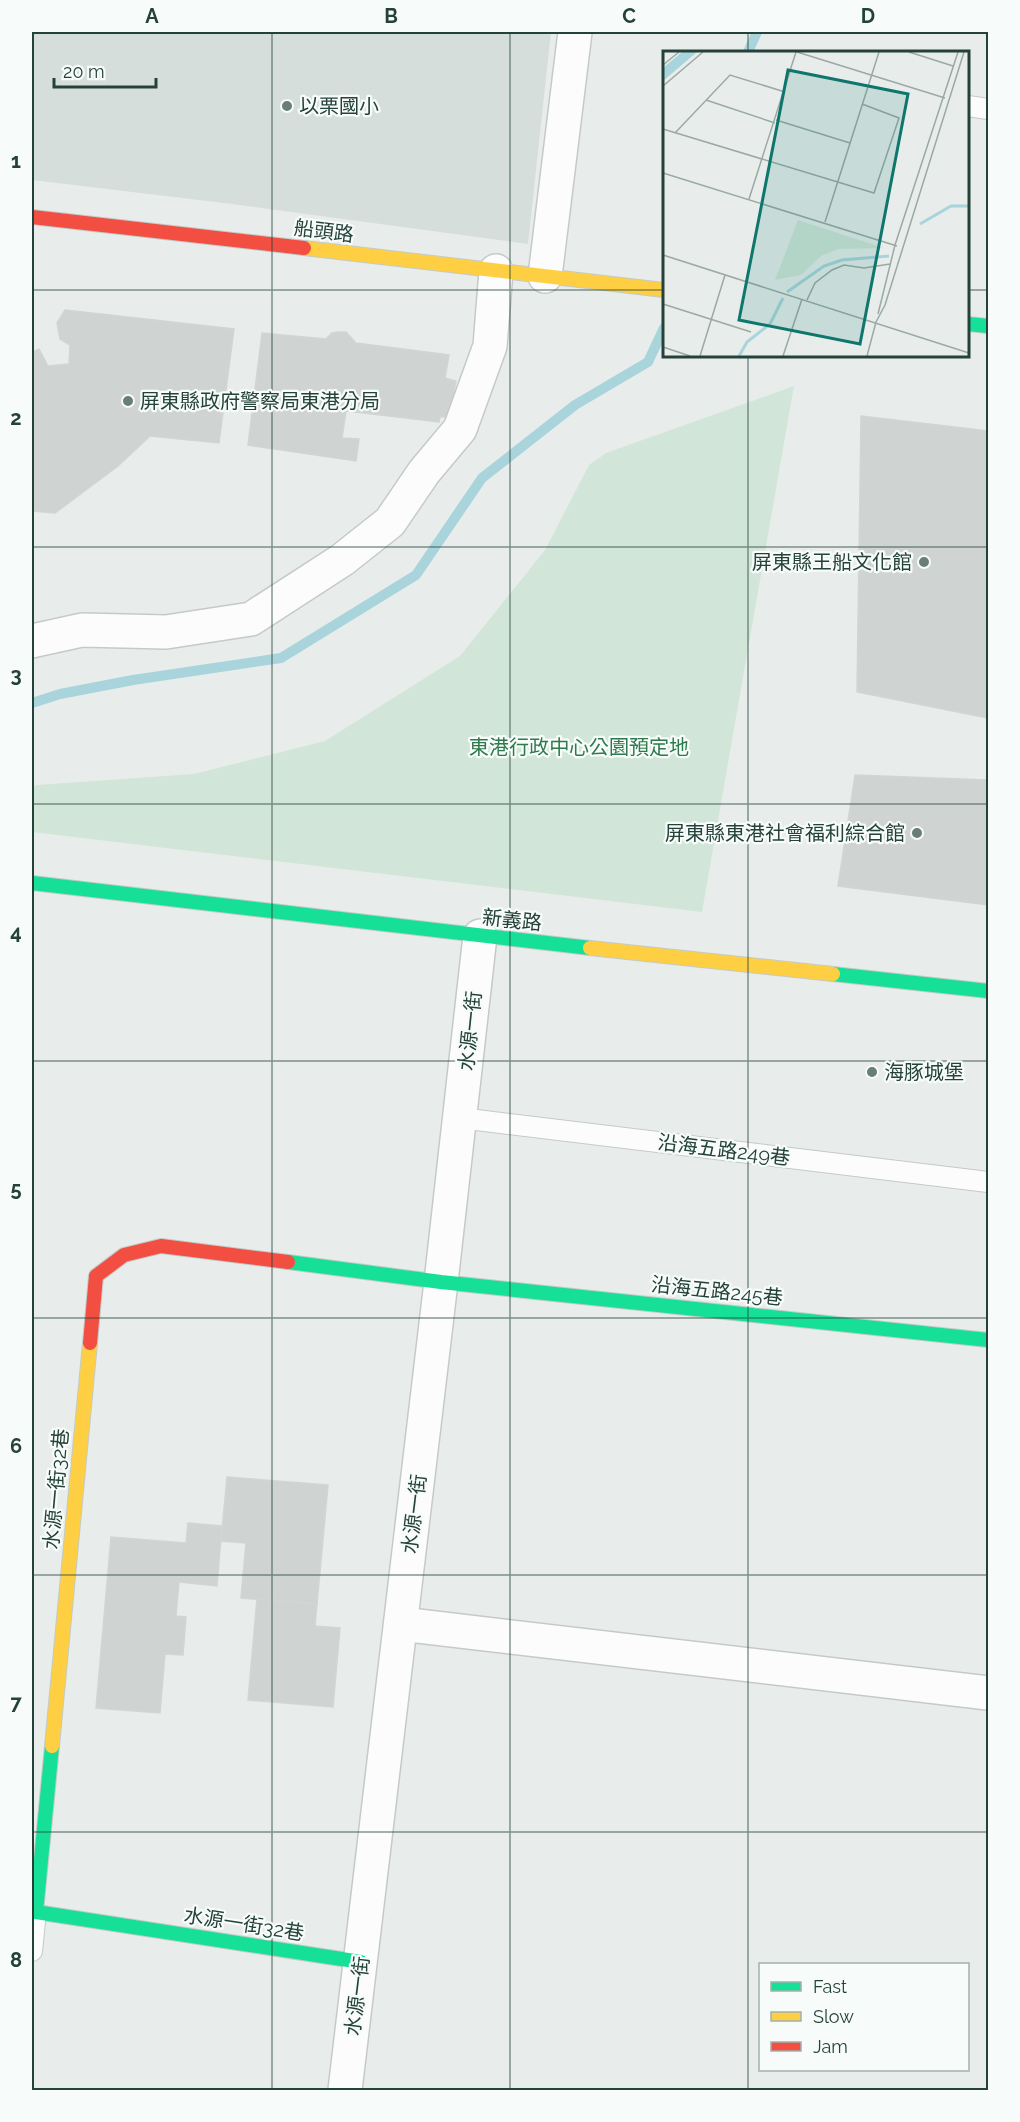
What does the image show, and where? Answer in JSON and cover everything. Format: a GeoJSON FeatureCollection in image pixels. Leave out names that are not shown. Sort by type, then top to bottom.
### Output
{"type":"FeatureCollection","features":[{"type":"Feature","properties":{"kind":"street"},"geometry":{"type":"LineString","coordinates":[[545,276],[575,32]]}},
{"type":"Feature","properties":{"kind":"street","name":"船頭路"},"geometry":{"type":"LineString","coordinates":[[32,217],[663,290]]}},
{"type":"Feature","properties":{"kind":"street"},"geometry":{"type":"LineString","coordinates":[[32,641],[82,630],[166,632],[251,619],[342,560],[374,535],[390,522],[424,472],[460,429],[490,346],[496,271]]}},
{"type":"Feature","properties":{"kind":"street"},"geometry":{"type":"LineString","coordinates":[[969,324],[988,326]]}},
{"type":"Feature","properties":{"kind":"street","name":"新義路"},"geometry":{"type":"LineString","coordinates":[[32,883],[480,936],[988,991]]}},
{"type":"Feature","properties":{"kind":"street","name":"水源一街"},"geometry":{"type":"LineString","coordinates":[[345,2091],[480,936]]}},
{"type":"Feature","properties":{"kind":"street","name":"水源一街32巷"},"geometry":{"type":"LineString","coordinates":[[361,1962],[36,1912],[96,1276],[124,1256],[160,1246],[441,1282]]}},
{"type":"Feature","properties":{"kind":"street","name":"沿海五路245巷"},"geometry":{"type":"LineString","coordinates":[[441,1282],[988,1340]]}},
{"type":"Feature","properties":{"kind":"street"},"geometry":{"type":"LineString","coordinates":[[401,1624],[988,1693]]}},
{"type":"Feature","properties":{"kind":"lane"},"geometry":{"type":"LineString","coordinates":[[969,106],[988,109]]}},
{"type":"Feature","properties":{"kind":"lane","name":"沿海五路249巷"},"geometry":{"type":"LineString","coordinates":[[460,1118],[988,1182]]}},
{"type":"Feature","properties":{"kind":"lane"},"geometry":{"type":"LineString","coordinates":[[32,1951],[36,1912]]}},
{"type":"Feature","properties":{"kind":"shaded area","name":"以栗國小"},"geometry":{"type":"Polygon","coordinates":[[[32,32],[551,32],[528,244],[32,180],[32,32]]]}},
{"type":"Feature","properties":{"kind":"green space","name":"東港行政中心公園預定地"},"geometry":{"type":"Polygon","coordinates":[[[794,386],[702,912],[32,832],[32,787],[37,785],[194,774],[325,741],[460,656],[545,550],[589,465],[606,453],[794,386]]]}},
{"type":"Feature","properties":{"kind":"building","name":"屏東縣政府警察局東港分局"},"geometry":{"type":"Polygon","coordinates":[[[65,310],[234,329],[219,443],[150,436],[118,466],[55,513],[32,511],[32,352],[39,349],[48,366],[69,364],[70,345],[60,339],[57,323],[65,310]]]}},
{"type":"Feature","properties":{"kind":"building"},"geometry":{"type":"Polygon","coordinates":[[[346,332],[356,343],[449,355],[445,378],[456,381],[449,417],[440,417],[439,422],[346,411],[342,438],[359,439],[356,461],[248,445],[262,333],[326,339],[332,333],[346,332]]]}},
{"type":"Feature","properties":{"kind":"building","name":"屏東縣王船文化館"},"geometry":{"type":"Polygon","coordinates":[[[861,416],[988,431],[988,718],[857,692],[861,416]]]}},
{"type":"Feature","properties":{"kind":"building","name":"屏東縣東港社會福利綜合館"},"geometry":{"type":"Polygon","coordinates":[[[855,775],[988,780],[988,905],[838,886],[855,775]]]}},
{"type":"Feature","properties":{"kind":"building"},"geometry":{"type":"Polygon","coordinates":[[[227,1477],[328,1485],[317,1604],[241,1598],[246,1543],[221,1541],[227,1477]]]}},
{"type":"Feature","properties":{"kind":"building"},"geometry":{"type":"Polygon","coordinates":[[[188,1523],[222,1526],[217,1586],[179,1582],[176,1616],[186,1617],[183,1655],[165,1654],[160,1713],[96,1708],[111,1537],[186,1543],[188,1523]]]}},
{"type":"Feature","properties":{"kind":"building"},"geometry":{"type":"Polygon","coordinates":[[[257,1599],[317,1604],[315,1626],[340,1628],[333,1707],[248,1700],[257,1599]]]}},
{"type":"Feature","properties":{"kind":"waterway"},"geometry":{"type":"LineString","coordinates":[[748,51],[757,32]]}},
{"type":"Feature","properties":{"kind":"waterway"},"geometry":{"type":"LineString","coordinates":[[32,703],[60,694],[133,680],[281,658],[416,575],[482,478],[575,405],[648,362],[663,330]]}},
{"type":"Feature","properties":{"kind":"traffic: fast"},"geometry":{"type":"LineString","coordinates":[[969,324],[988,326]]}},
{"type":"Feature","properties":{"kind":"traffic: fast"},"geometry":{"type":"LineString","coordinates":[[32,883],[590,948]]}},
{"type":"Feature","properties":{"kind":"traffic: fast"},"geometry":{"type":"LineString","coordinates":[[833,974],[988,991]]}},
{"type":"Feature","properties":{"kind":"traffic: fast"},"geometry":{"type":"LineString","coordinates":[[288,1262],[441,1282],[988,1340]]}},
{"type":"Feature","properties":{"kind":"traffic: fast"},"geometry":{"type":"LineString","coordinates":[[52,1746],[36,1912],[361,1962]]}},
{"type":"Feature","properties":{"kind":"traffic: slow"},"geometry":{"type":"LineString","coordinates":[[304,248],[663,290]]}},
{"type":"Feature","properties":{"kind":"traffic: slow"},"geometry":{"type":"LineString","coordinates":[[590,948],[833,974]]}},
{"type":"Feature","properties":{"kind":"traffic: slow"},"geometry":{"type":"LineString","coordinates":[[52,1746],[90,1343]]}},
{"type":"Feature","properties":{"kind":"traffic: jam"},"geometry":{"type":"LineString","coordinates":[[32,217],[304,248]]}},
{"type":"Feature","properties":{"kind":"traffic: jam"},"geometry":{"type":"LineString","coordinates":[[90,1343],[96,1276],[124,1255],[161,1246],[288,1262]]}},
{"type":"Feature","properties":{"kind":"place","name":"以栗國小"},"geometry":{"type":"Point","coordinates":[287,106]}},
{"type":"Feature","properties":{"kind":"place","name":"屏東縣政府警察局東港分局"},"geometry":{"type":"Point","coordinates":[128,401]}},
{"type":"Feature","properties":{"kind":"place","name":"屏東縣王船文化館"},"geometry":{"type":"Point","coordinates":[924,562]}},
{"type":"Feature","properties":{"kind":"place","name":"屏東縣東港社會福利綜合館"},"geometry":{"type":"Point","coordinates":[917,833]}},
{"type":"Feature","properties":{"kind":"place","name":"海豚城堡"},"geometry":{"type":"Point","coordinates":[872,1072]}}]}
